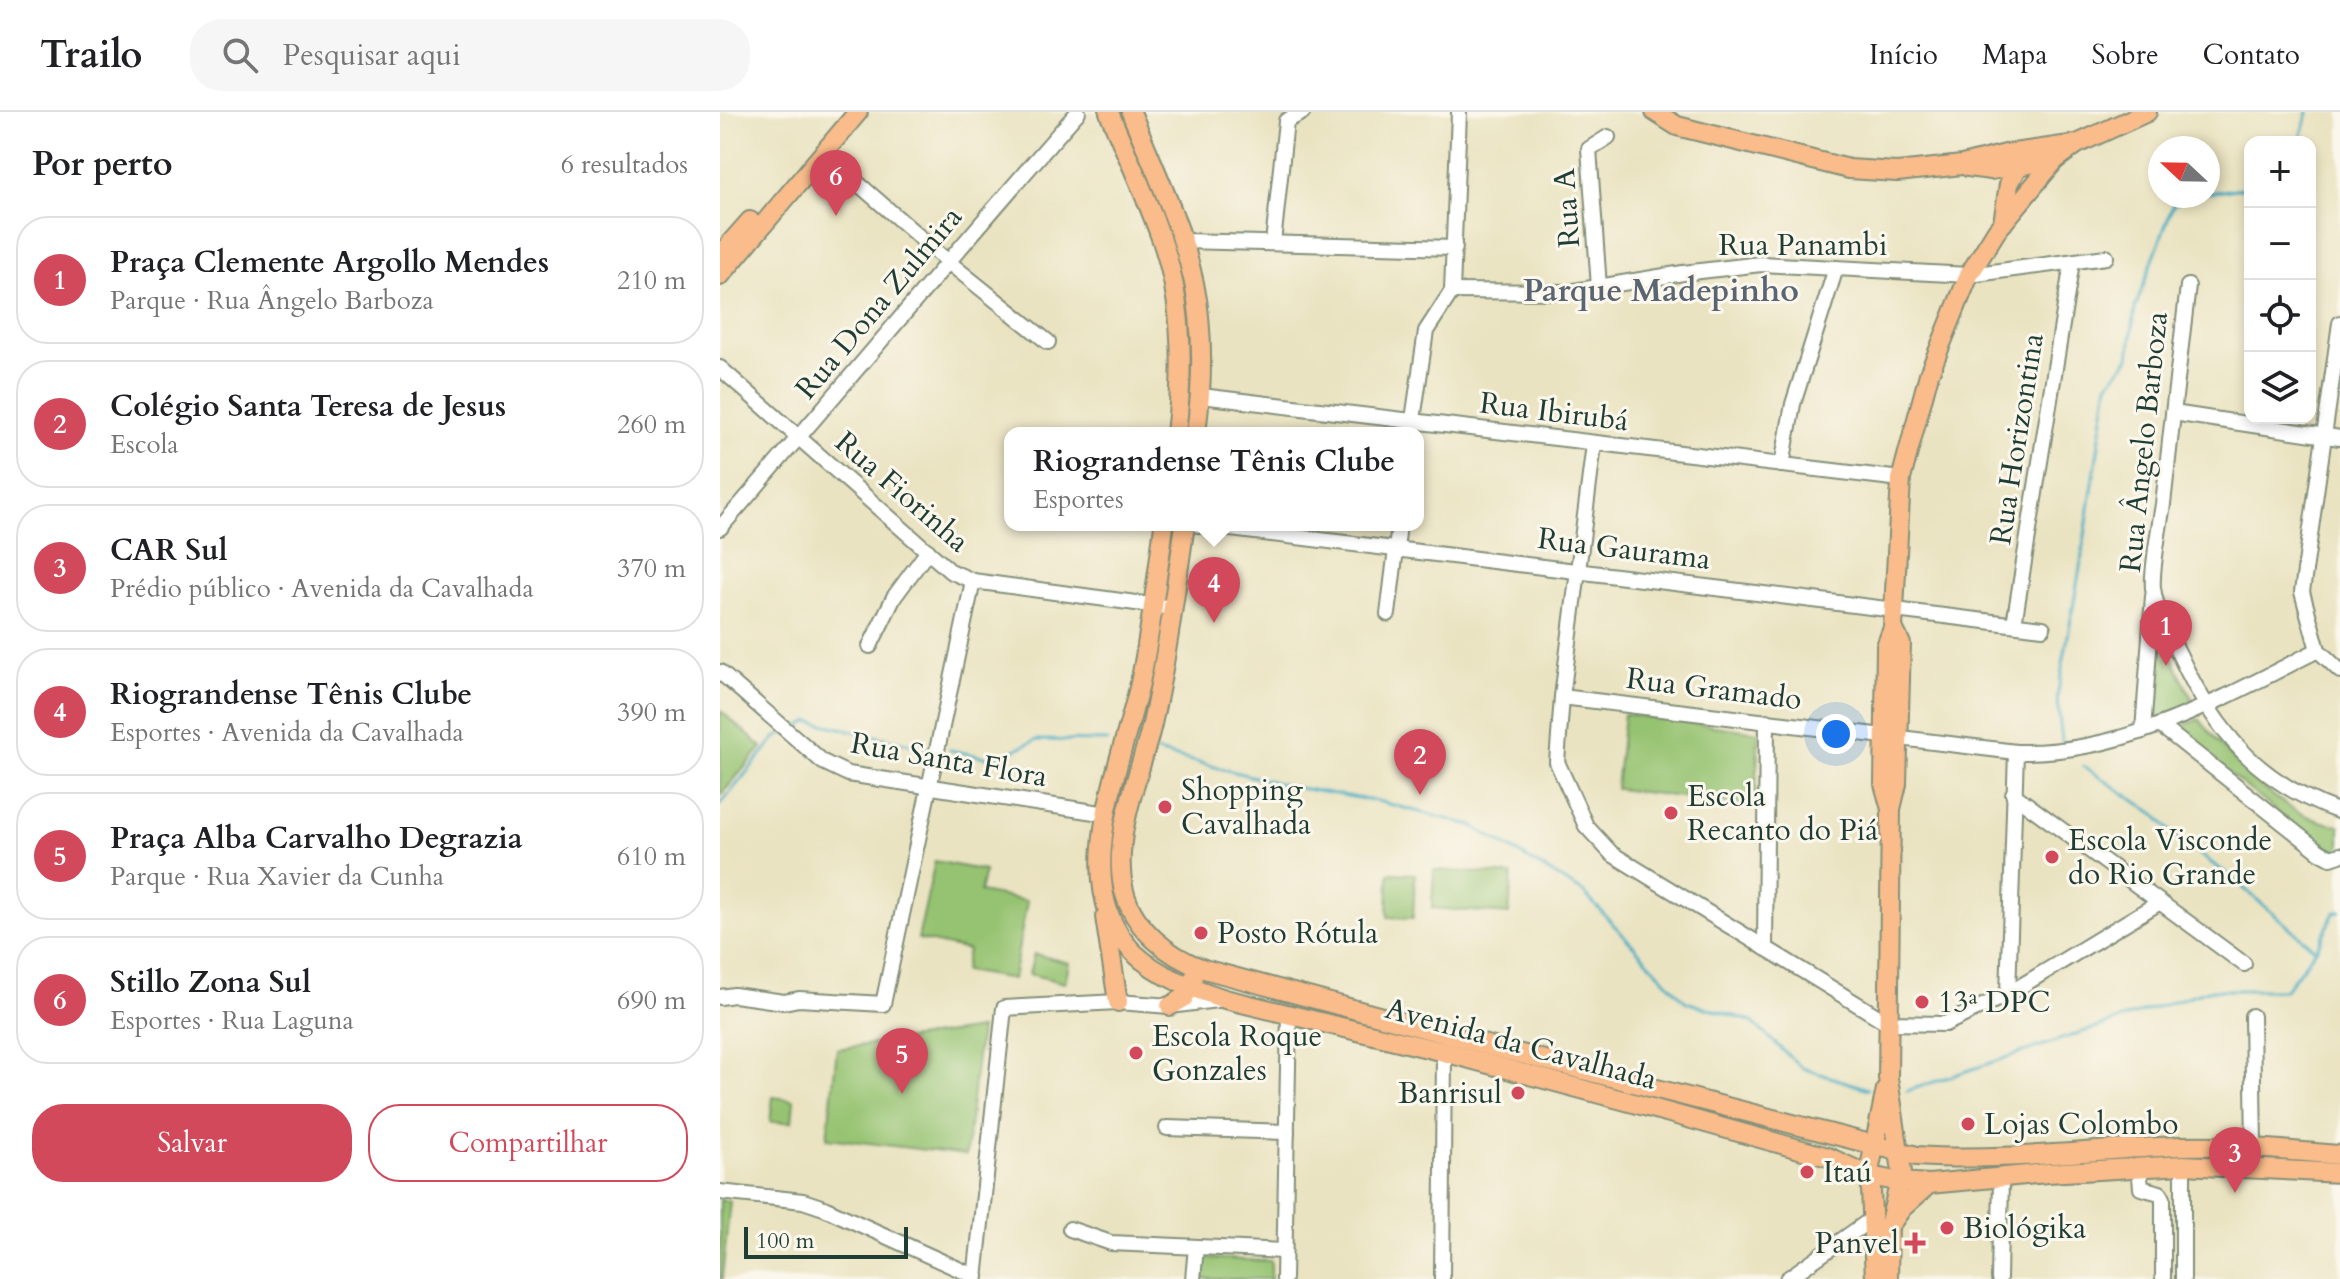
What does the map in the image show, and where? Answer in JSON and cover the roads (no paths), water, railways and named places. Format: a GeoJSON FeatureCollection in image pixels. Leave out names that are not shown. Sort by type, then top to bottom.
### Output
{"type":"FeatureCollection","features":[{"type":"Feature","properties":{"kind":"main road"},"geometry":{"type":"LineString","coordinates":[[720,255],[842,112]]}},
{"type":"Feature","properties":{"kind":"main road"},"geometry":{"type":"LineString","coordinates":[[720,276],[858,112]]}},
{"type":"Feature","properties":{"kind":"main road"},"geometry":{"type":"LineString","coordinates":[[1109,112],[1162,241],[1179,317],[1180,394],[1177,427]]}},
{"type":"Feature","properties":{"kind":"main road"},"geometry":{"type":"LineString","coordinates":[[1131,112],[1183,241],[1199,315],[1201,396],[1197,427]]}},
{"type":"Feature","properties":{"kind":"main road"},"geometry":{"type":"LineString","coordinates":[[1655,112],[1677,126],[1849,169],[1897,172],[2010,163],[2025,171],[2025,198]]}},
{"type":"Feature","properties":{"kind":"main road"},"geometry":{"type":"LineString","coordinates":[[1974,165],[2053,153],[2147,112]]}},
{"type":"Feature","properties":{"kind":"main road"},"geometry":{"type":"LineString","coordinates":[[2004,215],[2009,184],[2018,166],[2023,160],[2053,153]]}},
{"type":"Feature","properties":{"kind":"main road"},"geometry":{"type":"LineString","coordinates":[[1875,1279],[1881,1222],[1901,1182],[1888,1078],[1888,1023],[1891,809],[1897,784],[1891,736],[1901,644],[1893,618],[1901,479],[1929,374],[1969,275],[2004,215],[2025,198],[2053,153]]}},
{"type":"Feature","properties":{"kind":"main road"},"geometry":{"type":"LineString","coordinates":[[1974,165],[1995,184],[2004,215]]}},
{"type":"Feature","properties":{"kind":"main road","name":"Avenida da Cavalhada"},"geometry":{"type":"LineString","coordinates":[[1163,531],[1140,681],[1107,814],[1101,859],[1102,890],[1122,937],[1133,951],[1165,976],[1225,999],[1444,1052],[1828,1157],[1870,1176],[1901,1182],[1929,1184],[2183,1165],[2340,1173]]}},
{"type":"Feature","properties":{"kind":"main road","name":"Avenida da Cavalhada"},"geometry":{"type":"LineString","coordinates":[[1184,531],[1152,724],[1123,842],[1122,877],[1131,909],[1141,925],[1168,952],[1197,966],[1899,1152],[1968,1159],[2183,1146],[2340,1155]]}},
{"type":"Feature","properties":{"kind":"main road"},"geometry":{"type":"LineString","coordinates":[[1107,814],[1118,826],[1118,858],[1122,877]]}},
{"type":"Feature","properties":{"kind":"main road"},"geometry":{"type":"LineString","coordinates":[[1102,890],[1118,1002]]}},
{"type":"Feature","properties":{"kind":"main road"},"geometry":{"type":"LineString","coordinates":[[1170,1006],[1184,998],[1197,966]]}},
{"type":"Feature","properties":{"kind":"main road"},"geometry":{"type":"LineString","coordinates":[[1444,1052],[1452,1045],[1494,1047]]}},
{"type":"Feature","properties":{"kind":"main road"},"geometry":{"type":"LineString","coordinates":[[1888,1078],[1873,1146],[1870,1176],[1881,1222],[1888,1279]]}},
{"type":"Feature","properties":{"kind":"main road"},"geometry":{"type":"LineString","coordinates":[[1881,1222],[1929,1184]]}},
{"type":"Feature","properties":{"kind":"street","name":"Rua Dona Zulmira"},"geometry":{"type":"LineString","coordinates":[[720,528],[1078,112]]}},
{"type":"Feature","properties":{"kind":"street"},"geometry":{"type":"LineString","coordinates":[[1273,243],[1286,121],[1288,117],[1303,112]]}},
{"type":"Feature","properties":{"kind":"street"},"geometry":{"type":"LineString","coordinates":[[1412,426],[1426,331],[1452,291],[1459,112]]}},
{"type":"Feature","properties":{"kind":"street","name":"Rua A"},"geometry":{"type":"LineString","coordinates":[[1599,287],[1589,149],[1608,137]]}},
{"type":"Feature","properties":{"kind":"street"},"geometry":{"type":"LineString","coordinates":[[823,153],[947,261],[1048,342]]}},
{"type":"Feature","properties":{"kind":"street"},"geometry":{"type":"LineString","coordinates":[[1183,241],[1455,248]]}},
{"type":"Feature","properties":{"kind":"street","name":"Rua Panambi"},"geometry":{"type":"LineString","coordinates":[[1452,291],[1568,292],[1761,264],[1969,275],[2106,257]]}},
{"type":"Feature","properties":{"kind":"street","name":"Rua Horizontina"},"geometry":{"type":"LineString","coordinates":[[2014,624],[2072,262]]}},
{"type":"Feature","properties":{"kind":"street"},"geometry":{"type":"LineString","coordinates":[[1782,465],[1796,393],[1836,268]]}},
{"type":"Feature","properties":{"kind":"street","name":"Rua Ângelo Barboza"},"geometry":{"type":"LineString","coordinates":[[2188,286],[2153,588],[2170,635],[2206,707],[2220,727],[2252,762],[2281,785],[2308,801],[2340,812]]}},
{"type":"Feature","properties":{"kind":"street"},"geometry":{"type":"LineString","coordinates":[[2340,323],[2302,592],[2318,650],[2340,671]]}},
{"type":"Feature","properties":{"kind":"street","name":"Rua Fiorinha"},"geometry":{"type":"LineString","coordinates":[[720,368],[950,571],[973,581],[1173,608]]}},
{"type":"Feature","properties":{"kind":"street","name":"Rua Ibirubá"},"geometry":{"type":"LineString","coordinates":[[1201,396],[1412,426]]}},
{"type":"Feature","properties":{"kind":"street"},"geometry":{"type":"LineString","coordinates":[[2173,413],[2340,438]]}},
{"type":"Feature","properties":{"kind":"street","name":"Rua Ibirubá"},"geometry":{"type":"LineString","coordinates":[[1424,427],[1901,479]]}},
{"type":"Feature","properties":{"kind":"street"},"geometry":{"type":"LineString","coordinates":[[1594,444],[1562,697],[1557,762],[1586,826],[1612,854],[1888,1023],[1945,1024],[2008,994],[2160,902]]}},
{"type":"Feature","properties":{"kind":"street","name":"Rua Gaurama"},"geometry":{"type":"LineString","coordinates":[[1250,531],[1577,570],[1893,618],[2043,628]]}},
{"type":"Feature","properties":{"kind":"street"},"geometry":{"type":"LineString","coordinates":[[1388,614],[1398,531]]}},
{"type":"Feature","properties":{"kind":"street"},"geometry":{"type":"LineString","coordinates":[[870,646],[894,597],[928,551]]}},
{"type":"Feature","properties":{"kind":"street"},"geometry":{"type":"LineString","coordinates":[[720,997],[734,995],[784,1002],[799,999],[883,1004],[973,581]]}},
{"type":"Feature","properties":{"kind":"street"},"geometry":{"type":"LineString","coordinates":[[2143,731],[2153,588]]}},
{"type":"Feature","properties":{"kind":"street","name":"Rua Gramado"},"geometry":{"type":"LineString","coordinates":[[1562,697],[2016,752],[2051,753],[2161,726],[2206,707],[2318,650]]}},
{"type":"Feature","properties":{"kind":"street","name":"Rua Santa Flora"},"geometry":{"type":"LineString","coordinates":[[720,672],[823,762],[848,774],[1107,814]]}},
{"type":"Feature","properties":{"kind":"street"},"geometry":{"type":"LineString","coordinates":[[1765,948],[1767,721]]}},
{"type":"Feature","properties":{"kind":"street"},"geometry":{"type":"LineString","coordinates":[[2161,726],[2320,852],[2331,858],[2340,855]]}},
{"type":"Feature","properties":{"kind":"street"},"geometry":{"type":"LineString","coordinates":[[2008,994],[2016,752]]}},
{"type":"Feature","properties":{"kind":"street"},"geometry":{"type":"LineString","coordinates":[[2013,794],[2244,964]]}},
{"type":"Feature","properties":{"kind":"street"},"geometry":{"type":"LineString","coordinates":[[720,1192],[803,1201],[824,1208],[976,1278],[1004,1008],[1118,1002],[1170,1006],[1225,999]]}},
{"type":"Feature","properties":{"kind":"street"},"geometry":{"type":"LineString","coordinates":[[1284,1279],[1289,1013]]}},
{"type":"Feature","properties":{"kind":"street"},"geometry":{"type":"LineString","coordinates":[[2252,1016],[2254,1148]]}},
{"type":"Feature","properties":{"kind":"street"},"geometry":{"type":"LineString","coordinates":[[1442,1279],[1444,1052]]}},
{"type":"Feature","properties":{"kind":"street"},"geometry":{"type":"LineString","coordinates":[[1167,1128],[1287,1132]]}},
{"type":"Feature","properties":{"kind":"street"},"geometry":{"type":"LineString","coordinates":[[2183,1165],[2183,1279]]}},
{"type":"Feature","properties":{"kind":"street"},"geometry":{"type":"LineString","coordinates":[[2139,1167],[2141,1188],[2160,1193],[2163,1198],[2163,1279]]}},
{"type":"Feature","properties":{"kind":"street"},"geometry":{"type":"LineString","coordinates":[[1999,1279],[2001,1178]]}},
{"type":"Feature","properties":{"kind":"street"},"geometry":{"type":"LineString","coordinates":[[1787,1279],[1881,1222]]}},
{"type":"Feature","properties":{"kind":"street"},"geometry":{"type":"LineString","coordinates":[[1070,1229],[1111,1243],[1284,1251]]}},
{"type":"Feature","properties":{"kind":"street"},"geometry":{"type":"LineString","coordinates":[[1193,1279],[1196,1247]]}},
{"type":"Feature","properties":{"kind":"waterway"},"geometry":{"type":"LineString","coordinates":[[2302,136],[2308,112]]}},
{"type":"Feature","properties":{"kind":"waterway"},"geometry":{"type":"LineString","coordinates":[[2220,191],[2244,188]]}},
{"type":"Feature","properties":{"kind":"waterway"},"geometry":{"type":"LineString","coordinates":[[2062,741],[2057,698],[2108,384],[2129,358],[2135,308],[2172,208]]}},
{"type":"Feature","properties":{"kind":"waterway"},"geometry":{"type":"LineString","coordinates":[[792,730],[810,721],[927,748]]}},
{"type":"Feature","properties":{"kind":"waterway"},"geometry":{"type":"LineString","coordinates":[[720,805],[775,738],[785,733]]}},
{"type":"Feature","properties":{"kind":"waterway"},"geometry":{"type":"LineString","coordinates":[[950,750],[994,759],[1036,740],[1107,741]]}},
{"type":"Feature","properties":{"kind":"waterway"},"geometry":{"type":"LineString","coordinates":[[1157,752],[1293,787],[1377,801],[1471,825],[1583,892],[1686,1002],[1751,1021],[1802,1068],[1868,1089]]}},
{"type":"Feature","properties":{"kind":"waterway"},"geometry":{"type":"LineString","coordinates":[[2083,766],[2155,814],[2178,839],[2227,874],[2316,950]]}},
{"type":"Feature","properties":{"kind":"waterway"},"geometry":{"type":"LineString","coordinates":[[1907,1091],[2208,990],[2285,990],[2316,950],[2334,913],[2340,911]]}},
{"type":"Feature","properties":{"kind":"place","name":"Stillo Zona Sul"},"geometry":{"type":"Point","coordinates":[836,216]}},
{"type":"Feature","properties":{"kind":"place","name":"Riograndense Tênis Clube"},"geometry":{"type":"Point","coordinates":[1214,623]}},
{"type":"Feature","properties":{"kind":"place","name":"Praça Clemente Argollo Mendes"},"geometry":{"type":"Point","coordinates":[2166,666]}},
{"type":"Feature","properties":{"kind":"place","name":"Colégio Santa Teresa de Jesus"},"geometry":{"type":"Point","coordinates":[1420,795]}},
{"type":"Feature","properties":{"kind":"place","name":"Shopping Cavalhada"},"geometry":{"type":"Point","coordinates":[1165,807]}},
{"type":"Feature","properties":{"kind":"place","name":"Escola Recanto do Piá"},"geometry":{"type":"Point","coordinates":[1671,813]}},
{"type":"Feature","properties":{"kind":"place","name":"Escola Visconde do Rio Grande"},"geometry":{"type":"Point","coordinates":[2052,857]}},
{"type":"Feature","properties":{"kind":"place","name":"Posto Rótula"},"geometry":{"type":"Point","coordinates":[1201,933]}},
{"type":"Feature","properties":{"kind":"place","name":"13ª DPC"},"geometry":{"type":"Point","coordinates":[1922,1002]}},
{"type":"Feature","properties":{"kind":"place","name":"Escola Roque Gonzales"},"geometry":{"type":"Point","coordinates":[1136,1053]}},
{"type":"Feature","properties":{"kind":"place","name":"Banrisul"},"geometry":{"type":"Point","coordinates":[1518,1093]}},
{"type":"Feature","properties":{"kind":"place","name":"Praça Alba Carvalho Degrazia"},"geometry":{"type":"Point","coordinates":[902,1094]}},
{"type":"Feature","properties":{"kind":"place","name":"Lojas Colombo"},"geometry":{"type":"Point","coordinates":[1968,1124]}},
{"type":"Feature","properties":{"kind":"place","name":"Itaú"},"geometry":{"type":"Point","coordinates":[1807,1172]}},
{"type":"Feature","properties":{"kind":"place","name":"CAR Sul"},"geometry":{"type":"Point","coordinates":[2235,1193]}},
{"type":"Feature","properties":{"kind":"place","name":"Biológika"},"geometry":{"type":"Point","coordinates":[1947,1228]}},
{"type":"Feature","properties":{"kind":"place","name":"Panvel"},"geometry":{"type":"Point","coordinates":[1915,1243]}},
{"type":"Feature","properties":{"kind":"district","name":"Parque Madepinho"},"geometry":{"type":"Point","coordinates":[1661,291]}}]}
